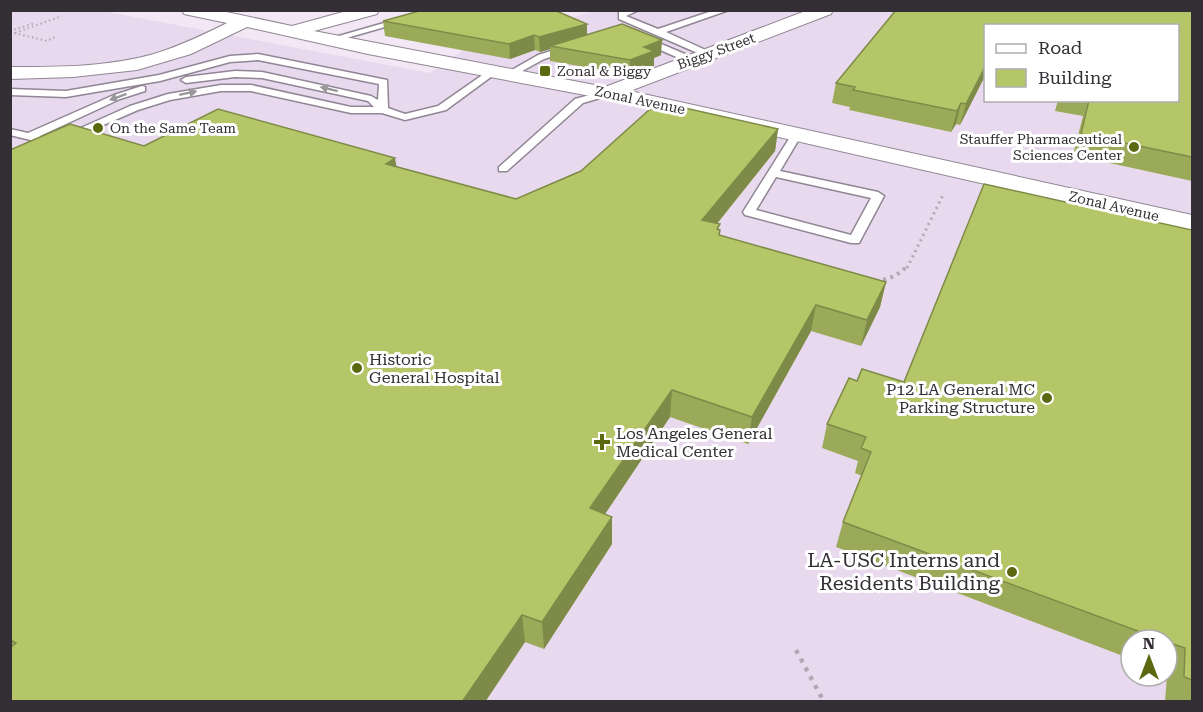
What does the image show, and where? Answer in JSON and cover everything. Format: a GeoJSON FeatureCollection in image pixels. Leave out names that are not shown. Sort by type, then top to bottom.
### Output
{"type":"FeatureCollection","features":[{"type":"Feature","properties":{"kind":"street","name":"Zonal Avenue"},"geometry":{"type":"LineString","coordinates":[[190,10],[329,40],[607,93],[1192,223]]}},
{"type":"Feature","properties":{"kind":"street"},"geometry":{"type":"LineString","coordinates":[[292,32],[371,10]]}},
{"type":"Feature","properties":{"kind":"street","name":"Biggy Street"},"geometry":{"type":"LineString","coordinates":[[607,93],[825,10]]}},
{"type":"Feature","properties":{"kind":"street"},"geometry":{"type":"LineString","coordinates":[[10,73],[71,72],[142,61],[176,53],[234,20]]}},
{"type":"Feature","properties":{"kind":"lane"},"geometry":{"type":"LineString","coordinates":[[329,40],[440,10]]}},
{"type":"Feature","properties":{"kind":"lane"},"geometry":{"type":"LineString","coordinates":[[635,10],[622,17],[662,34],[699,57]]}},
{"type":"Feature","properties":{"kind":"lane"},"geometry":{"type":"LineString","coordinates":[[662,34],[725,10]]}},
{"type":"Feature","properties":{"kind":"lane"},"geometry":{"type":"LineString","coordinates":[[639,38],[699,57]]}},
{"type":"Feature","properties":{"kind":"lane"},"geometry":{"type":"LineString","coordinates":[[10,132],[55,143],[134,108],[168,97],[221,88],[251,88],[351,110],[383,110],[405,117],[442,108],[502,73],[573,47]]}},
{"type":"Feature","properties":{"kind":"lane"},"geometry":{"type":"LineString","coordinates":[[10,92],[66,94],[160,78],[230,60],[258,57],[384,82],[383,110]]}},
{"type":"Feature","properties":{"kind":"lane"},"geometry":{"type":"LineString","coordinates":[[29,137],[117,97],[156,86],[208,76],[262,75],[289,80],[371,99],[383,110]]}},
{"type":"Feature","properties":{"kind":"lane"},"geometry":{"type":"LineString","coordinates":[[503,169],[579,101],[607,93]]}},
{"type":"Feature","properties":{"kind":"lane"},"geometry":{"type":"LineString","coordinates":[[773,173],[878,196],[855,240],[749,212],[773,173],[797,134]]}},
{"type":"Feature","properties":{"kind":"path"},"geometry":{"type":"LineString","coordinates":[[10,32],[53,16]]}},
{"type":"Feature","properties":{"kind":"path"},"geometry":{"type":"LineString","coordinates":[[15,33],[62,16]]}},
{"type":"Feature","properties":{"kind":"path"},"geometry":{"type":"LineString","coordinates":[[10,32],[47,41],[57,36]]}},
{"type":"Feature","properties":{"kind":"path"},"geometry":{"type":"LineString","coordinates":[[874,282],[895,276],[907,268],[948,184]]}},
{"type":"Feature","properties":{"kind":"path"},"geometry":{"type":"LineString","coordinates":[[796,650],[824,702]]}},
{"type":"Feature","properties":{"kind":"shaded area","name":"Los Angeles General Medical Center"},"geometry":{"type":"Polygon","coordinates":[[[10,11],[102,11],[430,73],[462,51],[593,11],[1192,11],[1192,701],[11,701],[10,11]]]}},
{"type":"Feature","properties":{"kind":"building"},"geometry":{"type":"Polygon","coordinates":[[[423,10],[554,10],[587,24],[539,37],[534,35],[509,44],[383,21],[423,10]]]}},
{"type":"Feature","properties":{"kind":"building"},"geometry":{"type":"Polygon","coordinates":[[[896,10],[1192,10],[1192,157],[1081,134],[1089,102],[1179,102],[1179,24],[984,24],[984,69],[966,104],[961,103],[957,111],[853,90],[855,87],[836,83],[896,10]]]}},
{"type":"Feature","properties":{"kind":"building"},"geometry":{"type":"Polygon","coordinates":[[[622,24],[662,40],[644,47],[654,51],[630,60],[550,46],[622,24]]]}},
{"type":"Feature","properties":{"kind":"building","name":"Historic General Hospital"},"geometry":{"type":"Polygon","coordinates":[[[676,106],[778,129],[702,220],[720,224],[717,229],[720,230],[719,235],[886,282],[867,320],[816,305],[752,417],[672,390],[590,508],[612,517],[542,622],[522,615],[462,702],[10,702],[10,648],[16,643],[10,640],[10,150],[70,124],[144,146],[218,109],[395,158],[386,164],[516,199],[581,171],[650,109],[669,113],[676,106]]]}},
{"type":"Feature","properties":{"kind":"building","name":"P12 LA General MC Parking Structure"},"geometry":{"type":"Polygon","coordinates":[[[984,184],[1192,230],[1192,680],[1184,677],[1185,648],[1179,646],[1179,628],[1130,628],[843,522],[871,452],[861,448],[866,437],[827,424],[849,378],[857,381],[862,369],[904,382],[984,184]]]}},
{"type":"Feature","properties":{"kind":"place","name":"Zonal & Biggy"},"geometry":{"type":"Point","coordinates":[545,71]}},
{"type":"Feature","properties":{"kind":"place","name":"On the Same Team"},"geometry":{"type":"Point","coordinates":[98,128]}},
{"type":"Feature","properties":{"kind":"place","name":"Stauffer Pharmaceutical Sciences Center"},"geometry":{"type":"Point","coordinates":[1134,147]}},
{"type":"Feature","properties":{"kind":"place","name":"Historic General Hospital"},"geometry":{"type":"Point","coordinates":[357,368]}},
{"type":"Feature","properties":{"kind":"place","name":"P12 LA General MC Parking Structure"},"geometry":{"type":"Point","coordinates":[1047,398]}},
{"type":"Feature","properties":{"kind":"place","name":"Los Angeles General Medical Center"},"geometry":{"type":"Point","coordinates":[602,442]}},
{"type":"Feature","properties":{"kind":"place","name":"LA-USC Interns and Residents Building"},"geometry":{"type":"Point","coordinates":[1012,572]}}]}
